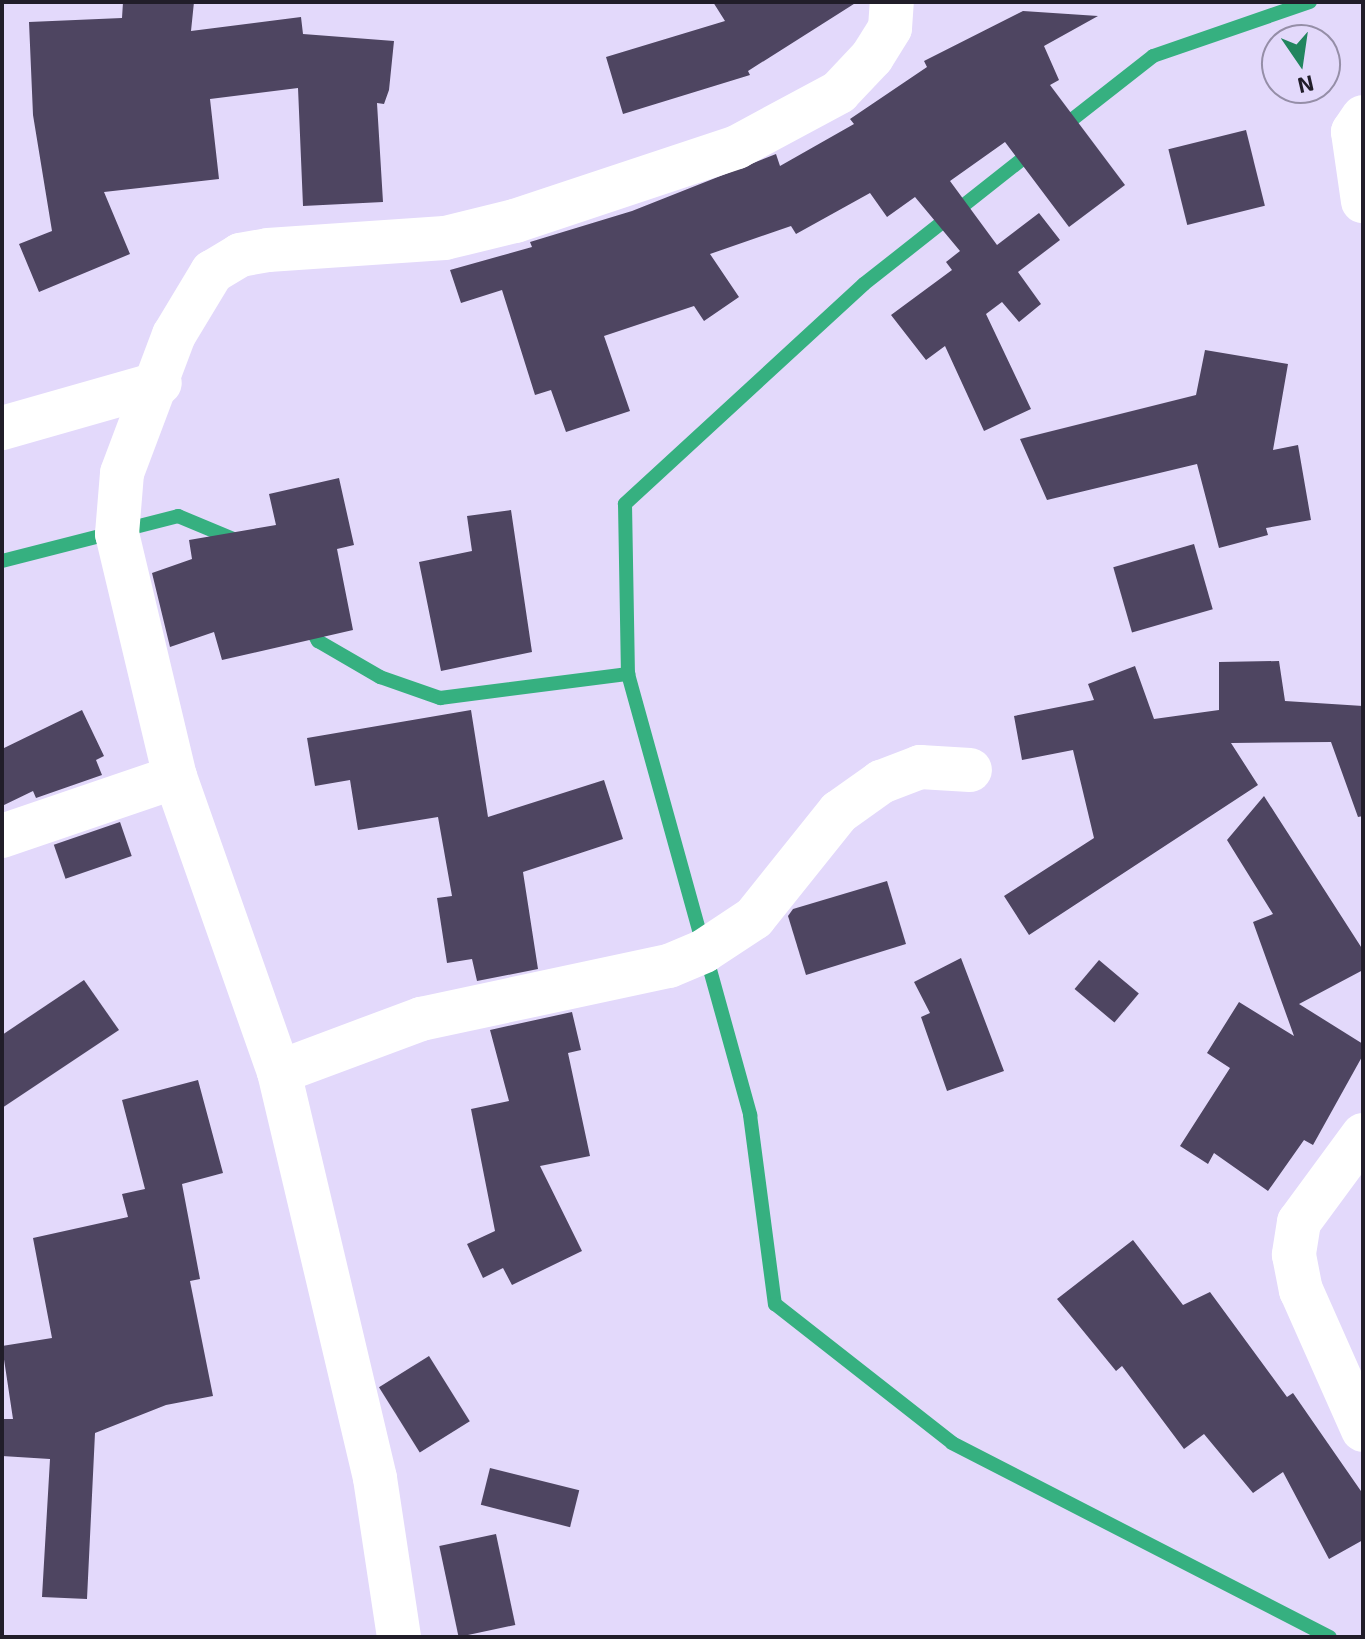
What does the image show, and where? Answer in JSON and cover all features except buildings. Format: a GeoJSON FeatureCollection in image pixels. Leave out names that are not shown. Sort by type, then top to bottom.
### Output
{"type":"FeatureCollection","features":[{"type":"Feature","properties":{"kind":"street"},"geometry":{"type":"LineString","coordinates":[[399,1637],[375,1478],[279,1072],[175,777],[117,534],[122,473],[160,383],[174,335],[212,272],[240,255],[445,238],[515,221],[737,147],[839,92],[878,47],[890,28],[892,2]]}},
{"type":"Feature","properties":{"kind":"street"},"geometry":{"type":"LineString","coordinates":[[1363,117],[1353,132],[1363,201]]}},
{"type":"Feature","properties":{"kind":"street"},"geometry":{"type":"LineString","coordinates":[[2,428],[160,383]]}},
{"type":"Feature","properties":{"kind":"street"},"geometry":{"type":"LineString","coordinates":[[279,1072],[421,1019],[669,966],[704,951],[754,918],[839,812],[881,782],[920,767],[970,770]]}},
{"type":"Feature","properties":{"kind":"street"},"geometry":{"type":"LineString","coordinates":[[2,836],[175,777]]}},
{"type":"Feature","properties":{"kind":"street"},"geometry":{"type":"LineString","coordinates":[[1363,1135],[1299,1222],[1294,1255],[1301,1290],[1363,1430]]}},
{"type":"Feature","properties":{"kind":"waterway"},"geometry":{"type":"LineString","coordinates":[[1060,129],[1153,56],[1310,2]]}},
{"type":"Feature","properties":{"kind":"waterway"},"geometry":{"type":"LineString","coordinates":[[1035,149],[864,284],[625,504],[628,674],[750,1115],[775,1304],[952,1443],[1330,1637]]}},
{"type":"Feature","properties":{"kind":"waterway"},"geometry":{"type":"LineString","coordinates":[[2,561],[178,516],[238,541]]}},
{"type":"Feature","properties":{"kind":"waterway"},"geometry":{"type":"LineString","coordinates":[[308,623],[318,641],[380,677],[440,698],[628,674]]}}]}
